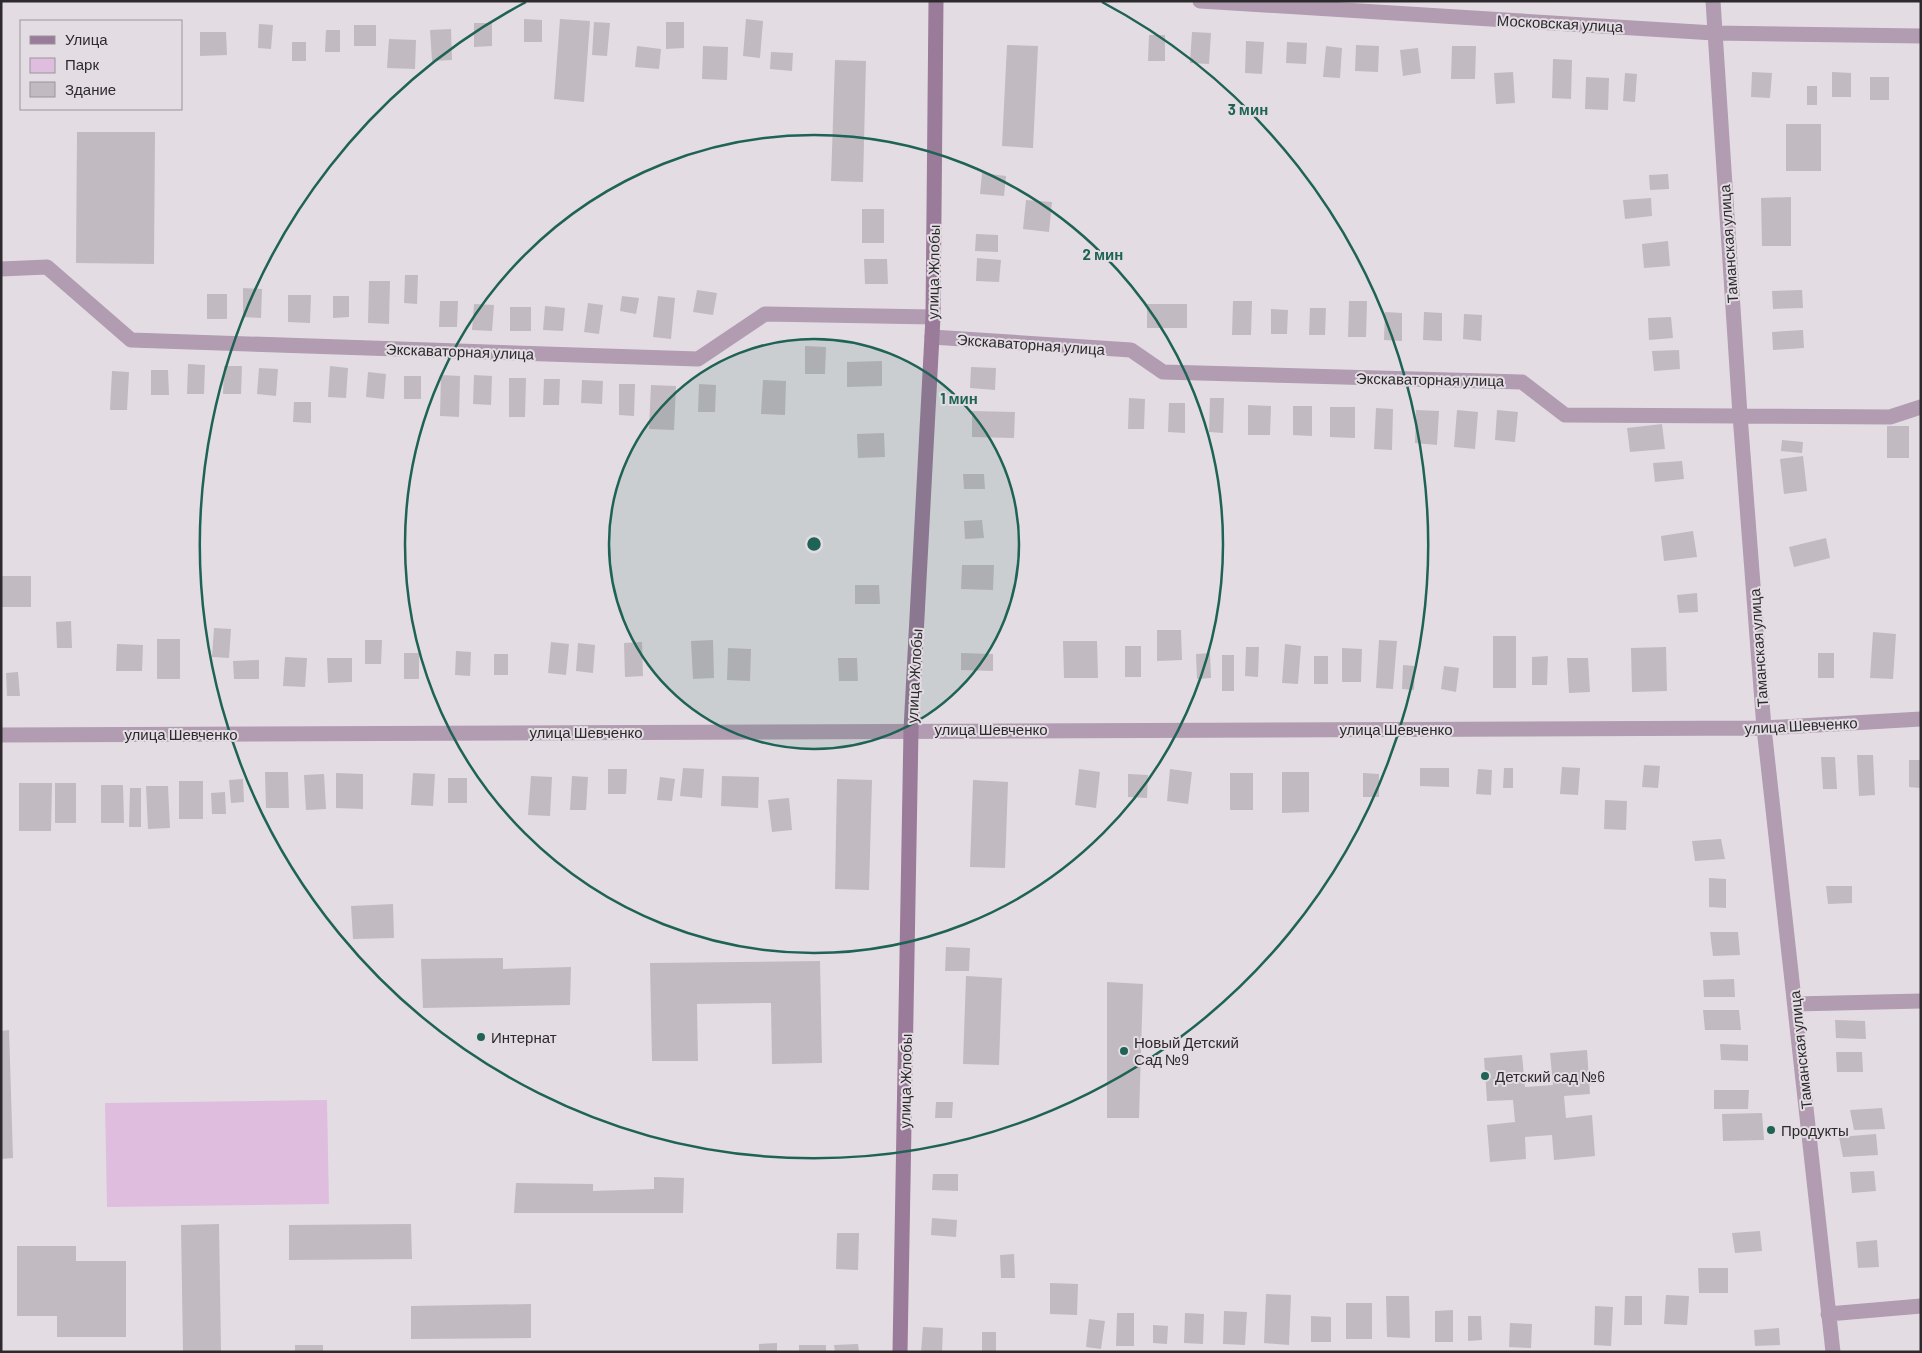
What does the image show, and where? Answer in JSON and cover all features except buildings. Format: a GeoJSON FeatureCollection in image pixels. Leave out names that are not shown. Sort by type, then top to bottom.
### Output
{"type":"FeatureCollection","features":[{"type":"Feature","properties":{"kind":"street","name":"улица Жлобы"},"geometry":{"type":"LineString","coordinates":[[900,1352],[911,730],[933,317],[936,1]]}},
{"type":"Feature","properties":{"kind":"street","name":"Московская улица"},"geometry":{"type":"LineString","coordinates":[[1200,1],[1714,32],[1921,36]]}},
{"type":"Feature","properties":{"kind":"street","name":"Таманская улица"},"geometry":{"type":"LineString","coordinates":[[1713,1],[1740,415],[1764,728],[1833,1352]]}},
{"type":"Feature","properties":{"kind":"street","name":"Экскаваторная улица"},"geometry":{"type":"LineString","coordinates":[[1,270],[47,267],[131,340],[698,359],[765,314],[933,317]]}},
{"type":"Feature","properties":{"kind":"street","name":"Экскаваторная улица"},"geometry":{"type":"LineString","coordinates":[[932,337],[1131,350],[1164,372],[1522,382],[1565,415],[1890,417],[1921,407]]}},
{"type":"Feature","properties":{"kind":"street","name":"улица Шевченко"},"geometry":{"type":"LineString","coordinates":[[1,735],[1764,728],[1921,719]]}},
{"type":"Feature","properties":{"kind":"street"},"geometry":{"type":"LineString","coordinates":[[1795,1004],[1921,1001]]}},
{"type":"Feature","properties":{"kind":"street"},"geometry":{"type":"LineString","coordinates":[[1828,1314],[1921,1306]]}},
{"type":"Feature","properties":{"kind":"green space"},"geometry":{"type":"Polygon","coordinates":[[[327,1100],[329,1204],[107,1207],[105,1103],[327,1100]]]}},
{"type":"Feature","properties":{"kind":"place","name":"Интернат"},"geometry":{"type":"Point","coordinates":[481,1037]}},
{"type":"Feature","properties":{"kind":"place","name":"Новый Детский Сад №9"},"geometry":{"type":"Point","coordinates":[1124,1051]}},
{"type":"Feature","properties":{"kind":"place","name":"Детский сад №6"},"geometry":{"type":"Point","coordinates":[1485,1076]}},
{"type":"Feature","properties":{"kind":"place","name":"Продукты"},"geometry":{"type":"Point","coordinates":[1771,1130]}}]}
